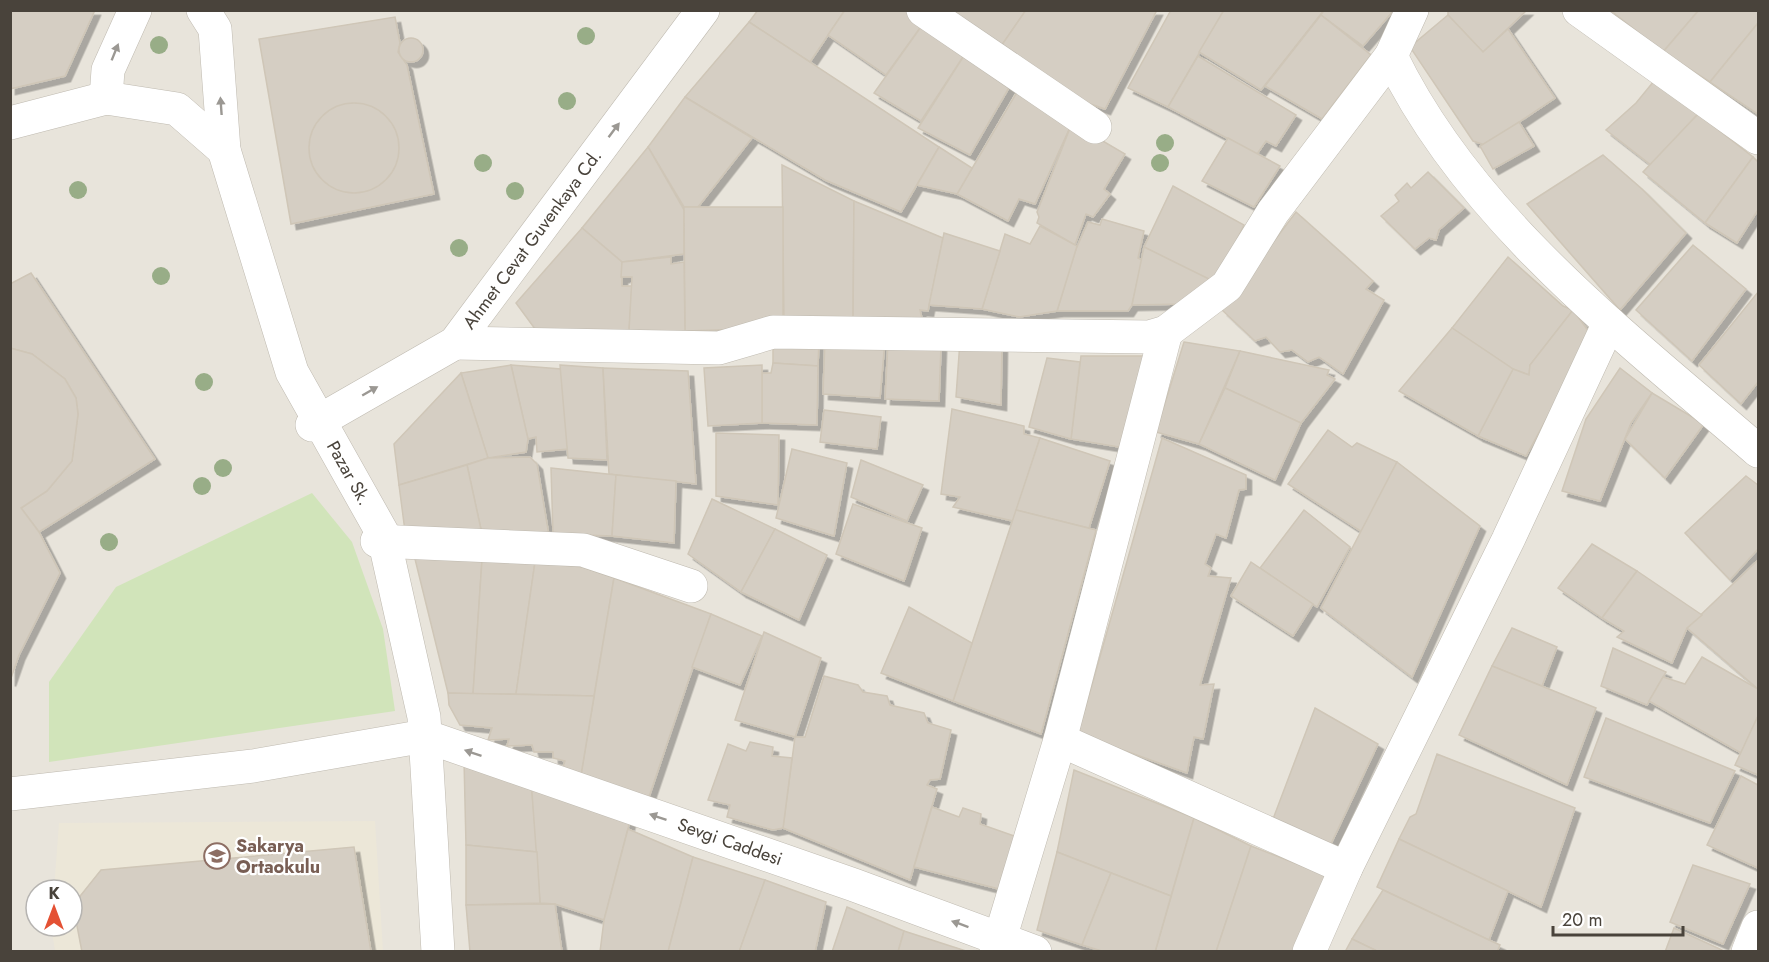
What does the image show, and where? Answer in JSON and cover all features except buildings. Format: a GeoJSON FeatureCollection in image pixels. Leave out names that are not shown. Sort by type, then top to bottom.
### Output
{"type":"FeatureCollection","features":[{"type":"Feature","properties":{"kind":"street"},"geometry":{"type":"LineString","coordinates":[[106,98],[108,70],[135,10]]}},
{"type":"Feature","properties":{"kind":"street","name":"Pazar Sk."},"geometry":{"type":"LineString","coordinates":[[203,10],[216,29],[219,146],[292,372],[315,422],[381,542],[424,717],[422,736],[438,951]]}},
{"type":"Feature","properties":{"kind":"street","name":"Ahmet Cevat Guvenkaya Cd."},"geometry":{"type":"LineString","coordinates":[[315,422],[455,343],[703,10]]}},
{"type":"Feature","properties":{"kind":"street"},"geometry":{"type":"LineString","coordinates":[[923,10],[1095,127]]}},
{"type":"Feature","properties":{"kind":"street"},"geometry":{"type":"LineString","coordinates":[[455,343],[719,348],[773,332],[1149,337],[1166,332],[1227,286],[1273,212],[1391,56],[1412,10]]}},
{"type":"Feature","properties":{"kind":"street"},"geometry":{"type":"LineString","coordinates":[[1579,10],[1758,138]]}},
{"type":"Feature","properties":{"kind":"street"},"geometry":{"type":"LineString","coordinates":[[1391,56],[1434,132],[1522,238],[1609,323],[1758,451]]}},
{"type":"Feature","properties":{"kind":"street"},"geometry":{"type":"LineString","coordinates":[[10,123],[106,98],[177,109],[219,146]]}},
{"type":"Feature","properties":{"kind":"street"},"geometry":{"type":"LineString","coordinates":[[1309,951],[1346,868],[1508,540],[1609,323]]}},
{"type":"Feature","properties":{"kind":"street"},"geometry":{"type":"LineString","coordinates":[[998,945],[1060,740],[1166,332]]}},
{"type":"Feature","properties":{"kind":"street"},"geometry":{"type":"LineString","coordinates":[[381,542],[583,550],[691,586]]}},
{"type":"Feature","properties":{"kind":"street"},"geometry":{"type":"LineString","coordinates":[[10,794],[253,766],[422,736],[429,951]]}},
{"type":"Feature","properties":{"kind":"street","name":"Sevgi Caddesi"},"geometry":{"type":"LineString","coordinates":[[422,736],[998,945],[1035,951]]}},
{"type":"Feature","properties":{"kind":"street"},"geometry":{"type":"LineString","coordinates":[[1060,740],[1346,868]]}},
{"type":"Feature","properties":{"kind":"street"},"geometry":{"type":"LineString","coordinates":[[1748,951],[1758,927]]}},
{"type":"Feature","properties":{"kind":"shaded area"},"geometry":{"type":"Polygon","coordinates":[[[10,11],[1758,11],[1758,951],[11,951],[10,11]]]}},
{"type":"Feature","properties":{"kind":"shaded area","name":"Sakarya Ortaokulu"},"geometry":{"type":"Polygon","coordinates":[[[375,821],[383,951],[55,951],[53,938],[84,938],[84,878],[55,878],[59,823],[375,821]]]}},
{"type":"Feature","properties":{"kind":"green space"},"geometry":{"type":"Polygon","coordinates":[[[312,493],[352,542],[383,629],[395,711],[49,762],[49,682],[116,587],[312,493]]]}},
{"type":"Feature","properties":{"kind":"place","name":"Sakarya Ortaokulu"},"geometry":{"type":"Point","coordinates":[217,856]}}]}
